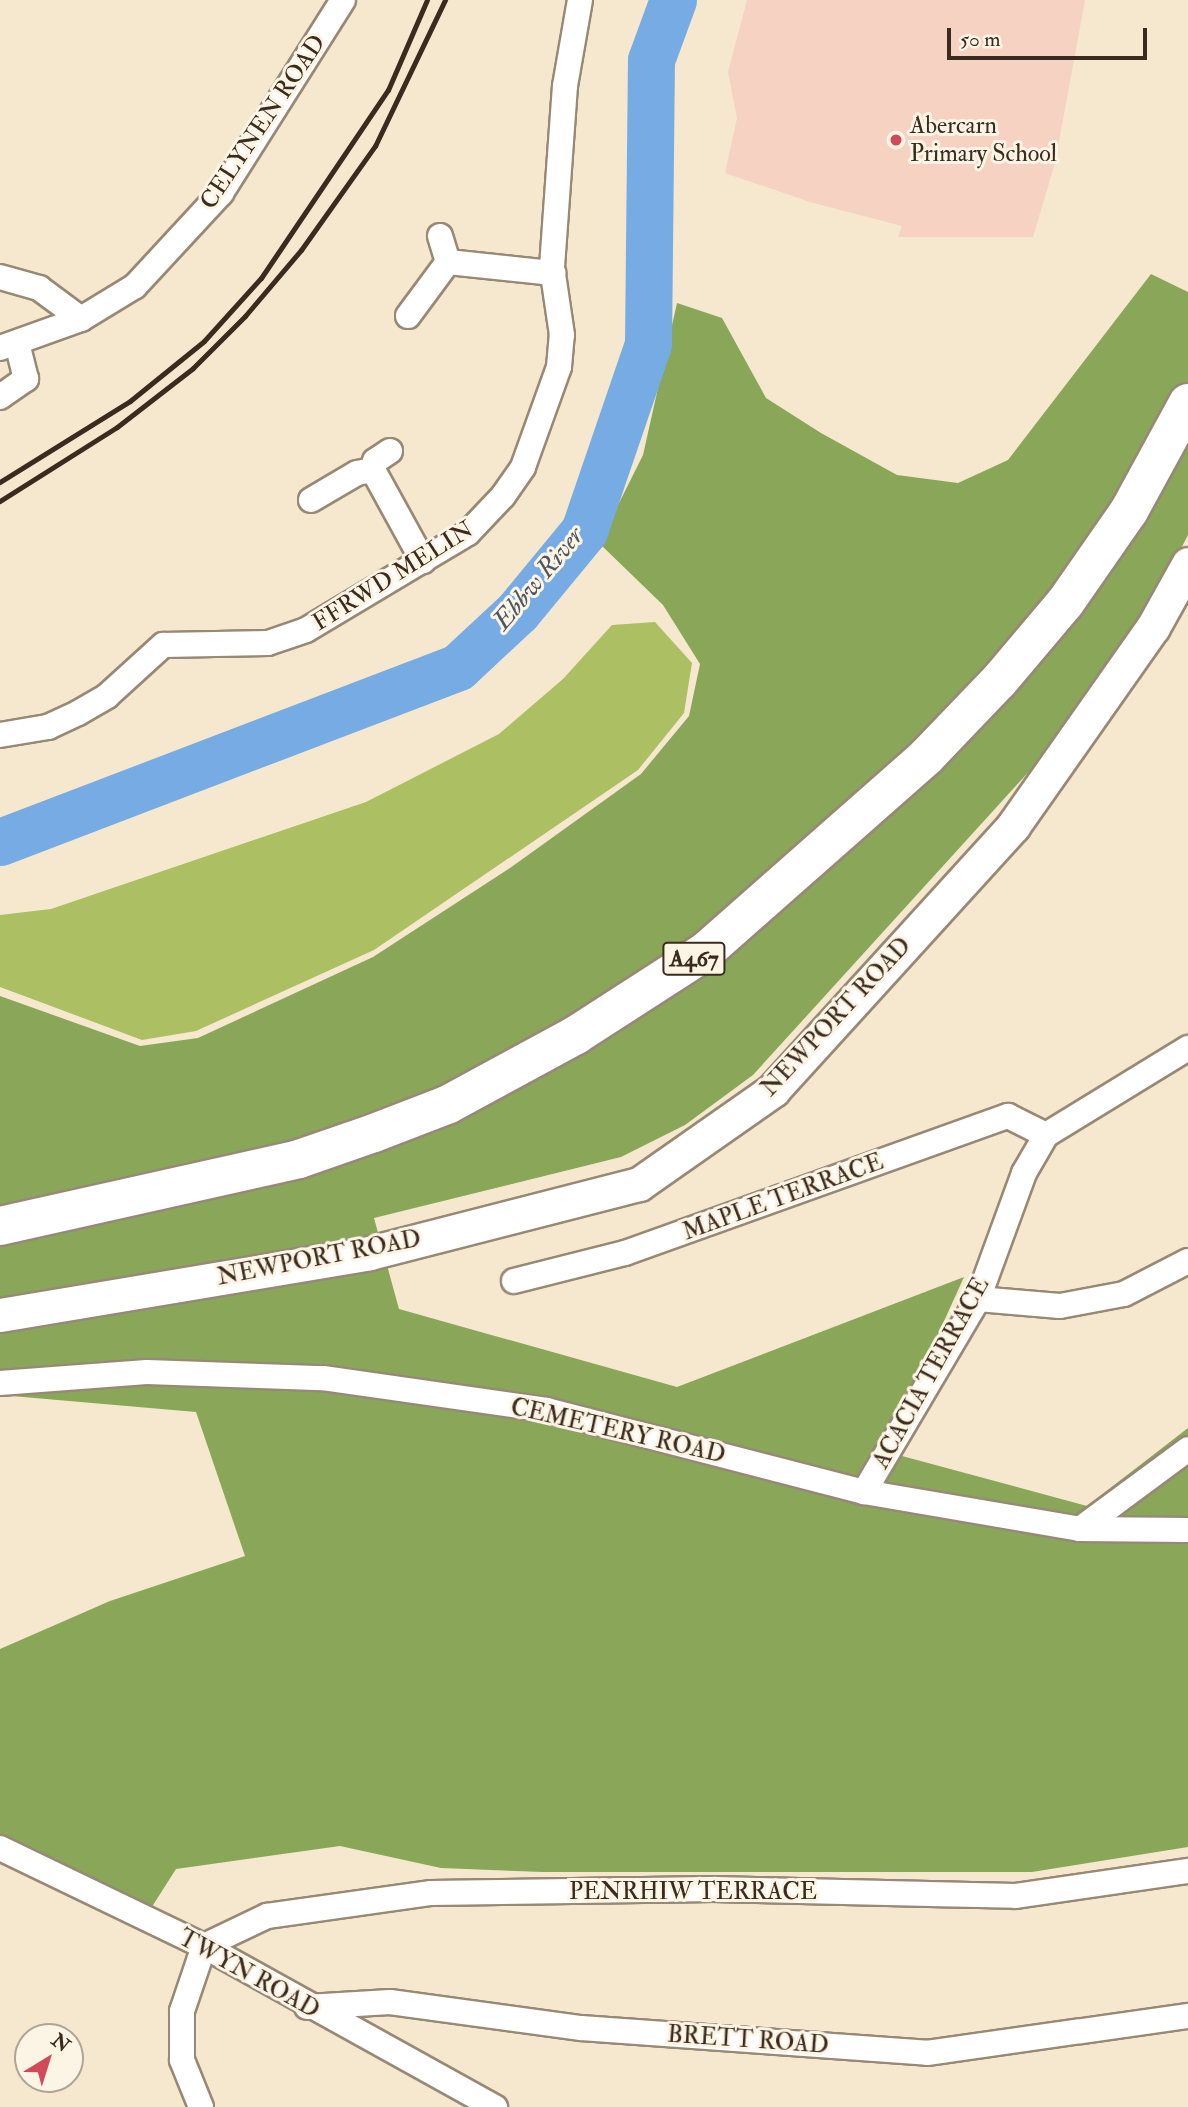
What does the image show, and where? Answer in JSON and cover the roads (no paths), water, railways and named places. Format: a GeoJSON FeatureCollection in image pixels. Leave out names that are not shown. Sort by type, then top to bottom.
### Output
{"type":"FeatureCollection","features":[{"type":"Feature","properties":{"kind":"main road","name":"A467"},"geometry":{"type":"LineString","coordinates":[[0,1226],[287,1162],[449,1104],[576,1035],[705,952],[877,803],[999,681],[1065,603],[1129,511],[1188,403]]}},
{"type":"Feature","properties":{"kind":"main road","name":"NEWPORT ROAD"},"geometry":{"type":"LineString","coordinates":[[0,1315],[370,1253],[639,1184],[773,1090],[1013,826],[1153,627],[1188,564]]}},
{"type":"Feature","properties":{"kind":"street","name":"CELYNEN ROAD"},"geometry":{"type":"LineString","coordinates":[[8,346],[81,319],[135,286],[221,193],[343,0]]}},
{"type":"Feature","properties":{"kind":"street","name":"FFRWD MELIN"},"geometry":{"type":"LineString","coordinates":[[0,735],[48,727],[78,713],[107,696],[163,645],[268,643],[306,630],[423,561],[485,518],[523,467],[559,367],[562,335],[553,273],[565,86],[580,0]]}},
{"type":"Feature","properties":{"kind":"street"},"geometry":{"type":"LineString","coordinates":[[440,236],[448,262]]}},
{"type":"Feature","properties":{"kind":"street"},"geometry":{"type":"LineString","coordinates":[[448,262],[553,273]]}},
{"type":"Feature","properties":{"kind":"street"},"geometry":{"type":"LineString","coordinates":[[408,316],[448,262]]}},
{"type":"Feature","properties":{"kind":"street"},"geometry":{"type":"LineString","coordinates":[[0,277],[39,288],[81,319]]}},
{"type":"Feature","properties":{"kind":"street"},"geometry":{"type":"LineString","coordinates":[[0,397],[26,379],[8,346]]}},
{"type":"Feature","properties":{"kind":"street"},"geometry":{"type":"LineString","coordinates":[[390,451],[375,461],[373,470],[423,561]]}},
{"type":"Feature","properties":{"kind":"street"},"geometry":{"type":"LineString","coordinates":[[311,500],[357,473],[373,470]]}},
{"type":"Feature","properties":{"kind":"street","name":"ACACIA TERRACE"},"geometry":{"type":"LineString","coordinates":[[864,1492],[978,1299],[1024,1173],[1046,1135],[1188,1048]]}},
{"type":"Feature","properties":{"kind":"street","name":"MAPLE TERRACE"},"geometry":{"type":"LineString","coordinates":[[514,1281],[625,1253],[1008,1116],[1046,1135]]}},
{"type":"Feature","properties":{"kind":"street"},"geometry":{"type":"LineString","coordinates":[[978,1299],[1060,1306],[1124,1294],[1188,1261]]}},
{"type":"Feature","properties":{"kind":"street","name":"CEMETERY ROAD"},"geometry":{"type":"LineString","coordinates":[[0,1383],[147,1372],[323,1378],[547,1410],[864,1492],[1080,1530],[1188,1530]]}},
{"type":"Feature","properties":{"kind":"street"},"geometry":{"type":"LineString","coordinates":[[1080,1530],[1188,1449]]}},
{"type":"Feature","properties":{"kind":"street","name":"TWYN ROAD"},"geometry":{"type":"LineString","coordinates":[[0,1849],[204,1946],[307,2007],[495,2107]]}},
{"type":"Feature","properties":{"kind":"street","name":"PENRHIW TERRACE"},"geometry":{"type":"LineString","coordinates":[[204,1946],[267,1916],[431,1893],[713,1889],[1016,1896],[1188,1871]]}},
{"type":"Feature","properties":{"kind":"street"},"geometry":{"type":"LineString","coordinates":[[201,2107],[182,2060],[182,2011],[204,1946]]}},
{"type":"Feature","properties":{"kind":"street","name":"BRETT ROAD"},"geometry":{"type":"LineString","coordinates":[[307,2007],[390,2002],[581,2028],[927,2053],[1188,2016]]}},
{"type":"Feature","properties":{"kind":"waterway","name":"Ebbw River"},"geometry":{"type":"LineString","coordinates":[[0,842],[458,667],[518,611],[584,531],[648,344],[651,60],[673,0]]}},
{"type":"Feature","properties":{"kind":"railway"},"geometry":{"type":"LineString","coordinates":[[0,482],[130,401],[204,341],[261,278],[388,90],[427,0]]}},
{"type":"Feature","properties":{"kind":"railway"},"geometry":{"type":"LineString","coordinates":[[0,501],[117,427],[193,368],[245,316],[301,250],[375,146],[445,0]]}},
{"type":"Feature","properties":{"kind":"place","name":"Abercarn Primary School"},"geometry":{"type":"Point","coordinates":[896,140]}}]}
